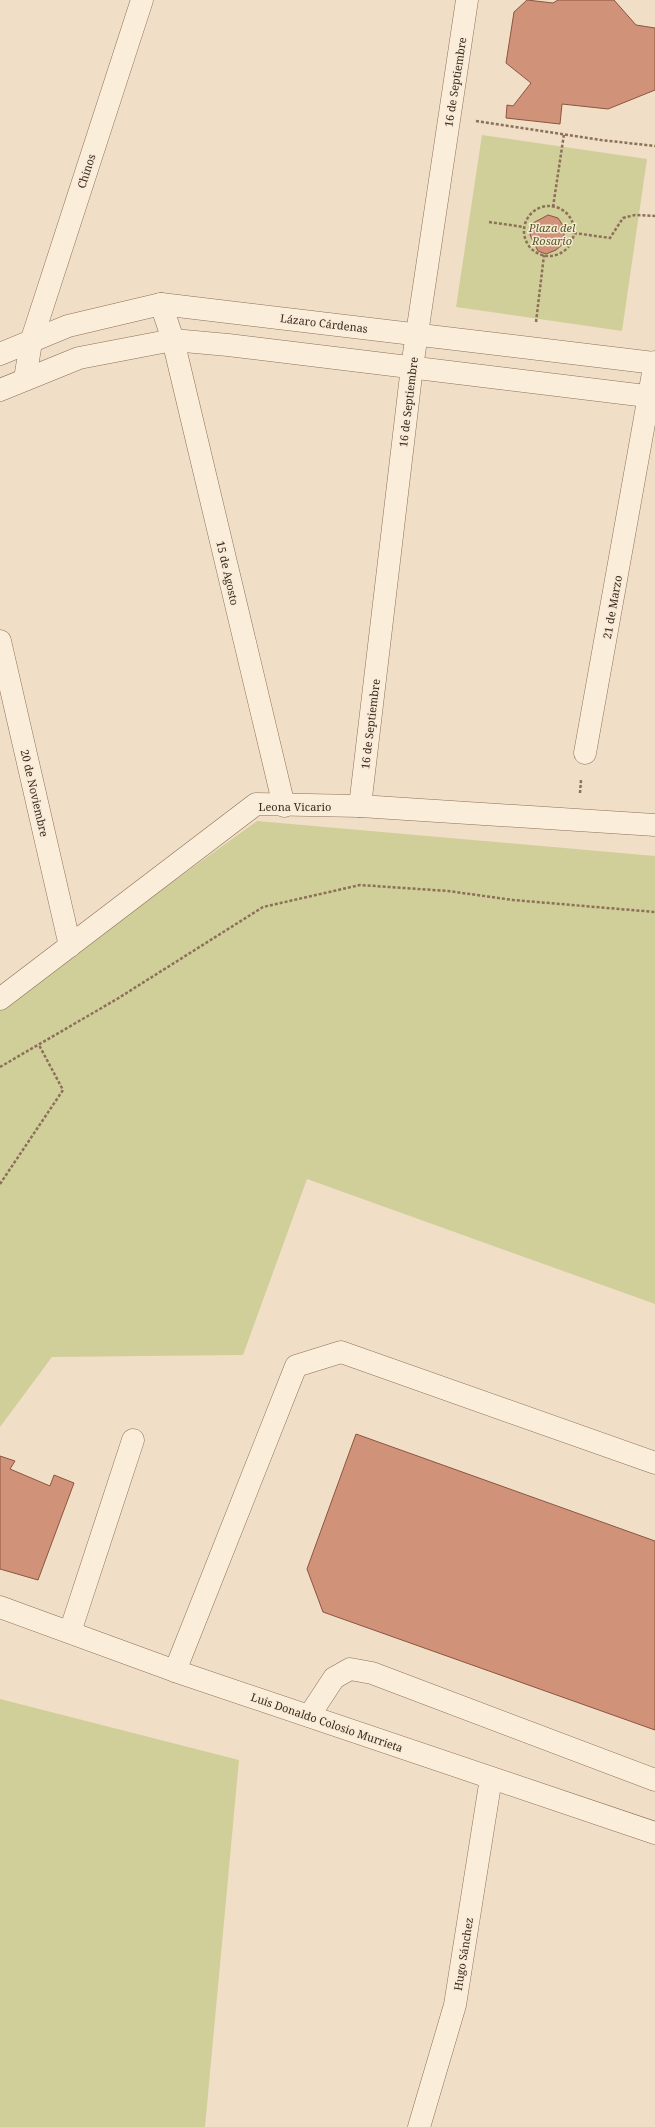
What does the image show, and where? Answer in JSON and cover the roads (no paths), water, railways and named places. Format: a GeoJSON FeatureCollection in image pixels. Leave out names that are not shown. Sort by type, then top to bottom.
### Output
{"type":"FeatureCollection","features":[{"type":"Feature","properties":{"kind":"street","name":"Chinos"},"geometry":{"type":"LineString","coordinates":[[25,379],[30,342],[142,0]]}},
{"type":"Feature","properties":{"kind":"street","name":"16 de Septiembre"},"geometry":{"type":"LineString","coordinates":[[360,806],[412,367],[468,0]]}},
{"type":"Feature","properties":{"kind":"street","name":"Lázaro Cárdenas"},"geometry":{"type":"LineString","coordinates":[[0,354],[68,326],[161,304],[655,363]]}},
{"type":"Feature","properties":{"kind":"street","name":"15 de Agosto"},"geometry":{"type":"LineString","coordinates":[[161,304],[173,340],[284,806]]}},
{"type":"Feature","properties":{"kind":"street"},"geometry":{"type":"LineString","coordinates":[[0,390],[79,358],[173,340],[652,396]]}},
{"type":"Feature","properties":{"kind":"street","name":"21 de Marzo"},"geometry":{"type":"LineString","coordinates":[[585,753],[652,396],[655,363]]}},
{"type":"Feature","properties":{"kind":"street","name":"20 de Noviembre"},"geometry":{"type":"LineString","coordinates":[[0,641],[70,946]]}},
{"type":"Feature","properties":{"kind":"street","name":"Leona Vicario"},"geometry":{"type":"LineString","coordinates":[[0,999],[256,804],[284,806],[360,806],[655,825]]}},
{"type":"Feature","properties":{"kind":"street"},"geometry":{"type":"LineString","coordinates":[[175,1671],[296,1366],[341,1352],[655,1463]]}},
{"type":"Feature","properties":{"kind":"street"},"geometry":{"type":"LineString","coordinates":[[70,1632],[133,1440]]}},
{"type":"Feature","properties":{"kind":"street","name":"Luis Donaldo Colosio Murrieta"},"geometry":{"type":"LineString","coordinates":[[0,1607],[175,1671],[655,1833]]}},
{"type":"Feature","properties":{"kind":"street"},"geometry":{"type":"LineString","coordinates":[[309,1716],[334,1678],[350,1669],[372,1673],[655,1780]]}},
{"type":"Feature","properties":{"kind":"street","name":"Hugo Sánchez"},"geometry":{"type":"LineString","coordinates":[[419,2127],[456,2005],[491,1778]]}},
{"type":"Feature","properties":{"kind":"park label","name":"Plaza del Rosario"},"geometry":{"type":"Point","coordinates":[552,233]}}]}
